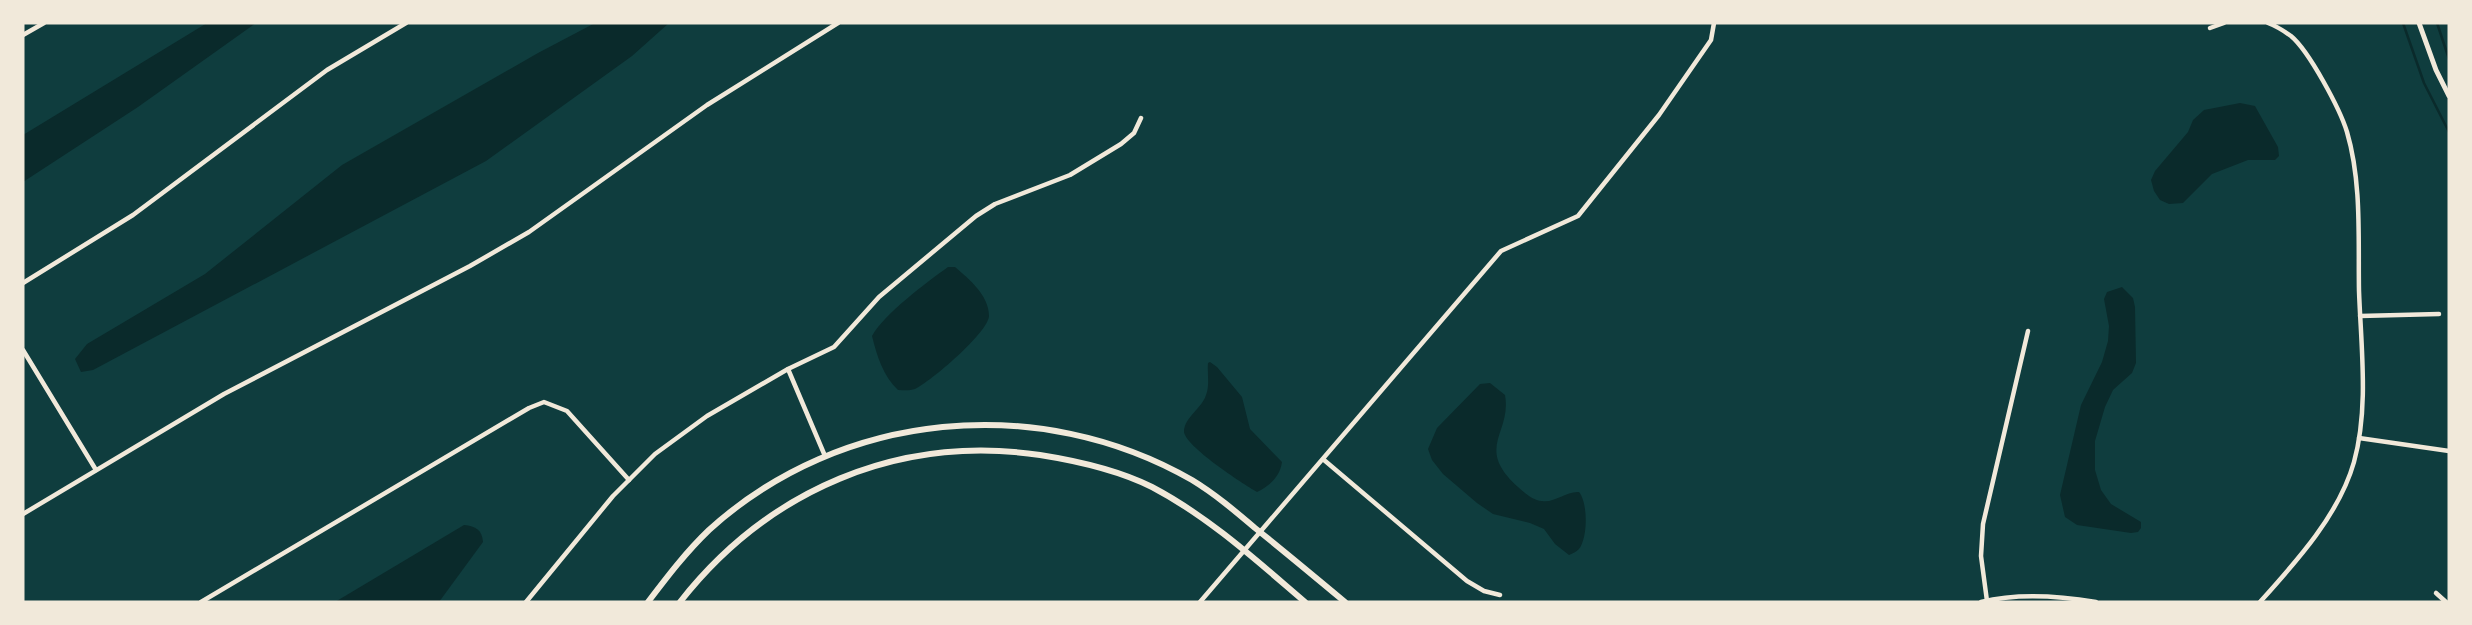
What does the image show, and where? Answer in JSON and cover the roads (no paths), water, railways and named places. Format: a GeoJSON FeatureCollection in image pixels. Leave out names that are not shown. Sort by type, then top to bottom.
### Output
{"type":"FeatureCollection","features":[{"type":"Feature","properties":{"kind":"main road"},"geometry":{"type":"LineString","coordinates":[[648,602],[684,554],[718,523],[766,487],[825,456],[863,442],[944,425],[978,424],[1026,426],[1062,432],[1109,443],[1167,467],[1215,495],[1345,602]]}},
{"type":"Feature","properties":{"kind":"main road"},"geometry":{"type":"LineString","coordinates":[[680,602],[728,548],[780,509],[816,489],[870,467],[947,451],[1023,452],[1101,468],[1151,486],[1200,516],[1305,602]]}},
{"type":"Feature","properties":{"kind":"street"},"geometry":{"type":"LineString","coordinates":[[23,36],[44,23]]}},
{"type":"Feature","properties":{"kind":"street"},"geometry":{"type":"LineString","coordinates":[[23,283],[133,215],[327,70],[406,23]]}},
{"type":"Feature","properties":{"kind":"street"},"geometry":{"type":"LineString","coordinates":[[23,514],[224,394],[470,266],[529,232],[707,105],[838,23]]}},
{"type":"Feature","properties":{"kind":"street"},"geometry":{"type":"LineString","coordinates":[[1200,602],[1501,251],[1578,216],[1667,105],[1712,40],[1714,23]]}},
{"type":"Feature","properties":{"kind":"street"},"geometry":{"type":"LineString","coordinates":[[2210,28],[2224,23]]}},
{"type":"Feature","properties":{"kind":"street"},"geometry":{"type":"LineString","coordinates":[[2260,602],[2326,521],[2342,494],[2354,463],[2362,408],[2357,201],[2353,158],[2346,130],[2307,55],[2292,37],[2268,23]]}},
{"type":"Feature","properties":{"kind":"street"},"geometry":{"type":"LineString","coordinates":[[2419,23],[2436,70],[2449,96]]}},
{"type":"Feature","properties":{"kind":"street"},"geometry":{"type":"LineString","coordinates":[[526,602],[579,536],[654,454],[707,416],[788,369],[834,347],[879,297],[976,216],[995,204],[1070,176],[1121,144],[1134,133],[1141,118]]}},
{"type":"Feature","properties":{"kind":"street"},"geometry":{"type":"LineString","coordinates":[[2360,316],[2440,314]]}},
{"type":"Feature","properties":{"kind":"street"},"geometry":{"type":"LineString","coordinates":[[2028,331],[1983,524],[1981,555],[1984,601],[2072,598],[2096,602]]}},
{"type":"Feature","properties":{"kind":"street"},"geometry":{"type":"LineString","coordinates":[[23,350],[96,470]]}},
{"type":"Feature","properties":{"kind":"street"},"geometry":{"type":"LineString","coordinates":[[788,369],[825,456]]}},
{"type":"Feature","properties":{"kind":"street"},"geometry":{"type":"LineString","coordinates":[[201,602],[517,415],[544,402],[568,411],[629,480]]}},
{"type":"Feature","properties":{"kind":"street"},"geometry":{"type":"LineString","coordinates":[[2359,438],[2449,451]]}},
{"type":"Feature","properties":{"kind":"street"},"geometry":{"type":"LineString","coordinates":[[1324,460],[1466,581],[1484,591],[1500,595]]}},
{"type":"Feature","properties":{"kind":"street"},"geometry":{"type":"LineString","coordinates":[[2436,593],[2446,602]]}},
{"type":"Feature","properties":{"kind":"water"},"geometry":{"type":"Polygon","coordinates":[[[207,23],[256,23],[138,107],[23,182],[23,135],[207,23]]]}},
{"type":"Feature","properties":{"kind":"water"},"geometry":{"type":"Polygon","coordinates":[[[595,23],[669,23],[632,56],[486,161],[93,370],[81,372],[75,359],[87,344],[205,274],[342,165],[595,23]]]}},
{"type":"Feature","properties":{"kind":"water"},"geometry":{"type":"Polygon","coordinates":[[[2240,103],[2255,106],[2278,147],[2279,156],[2275,160],[2248,160],[2212,174],[2183,203],[2169,204],[2160,200],[2151,180],[2155,171],[2188,132],[2193,120],[2204,110],[2240,103]]]}},
{"type":"Feature","properties":{"kind":"water"},"geometry":{"type":"Polygon","coordinates":[[[948,267],[955,267],[982,294],[988,308],[986,324],[969,345],[933,377],[915,389],[898,390],[884,372],[872,336],[896,308],[948,267]]]}},
{"type":"Feature","properties":{"kind":"water"},"geometry":{"type":"Polygon","coordinates":[[[2122,287],[2133,298],[2135,307],[2136,363],[2132,373],[2113,390],[2105,407],[2095,441],[2095,470],[2101,490],[2111,504],[2141,522],[2138,532],[2131,533],[2077,525],[2065,517],[2060,495],[2081,405],[2102,362],[2108,341],[2109,326],[2104,299],[2107,292],[2122,287]]]}},
{"type":"Feature","properties":{"kind":"water"},"geometry":{"type":"Polygon","coordinates":[[[1210,362],[1242,397],[1250,429],[1282,462],[1273,480],[1257,492],[1215,464],[1186,437],[1185,426],[1206,395],[1210,362]]]}},
{"type":"Feature","properties":{"kind":"water"},"geometry":{"type":"Polygon","coordinates":[[[1490,383],[1505,395],[1506,409],[1496,451],[1505,473],[1523,492],[1538,500],[1547,501],[1574,492],[1579,492],[1582,497],[1585,529],[1582,544],[1576,552],[1569,555],[1555,544],[1544,529],[1493,514],[1443,474],[1432,460],[1428,449],[1437,428],[1480,384],[1490,383]]]}},
{"type":"Feature","properties":{"kind":"water"},"geometry":{"type":"Polygon","coordinates":[[[464,525],[478,529],[483,542],[439,602],[335,602],[464,525]]]}},
{"type":"Feature","properties":{"kind":"waterway"},"geometry":{"type":"LineString","coordinates":[[2403,23],[2424,83],[2449,132]]}},
{"type":"Feature","properties":{"kind":"waterway"},"geometry":{"type":"LineString","coordinates":[[2437,23],[2449,59]]}}]}
